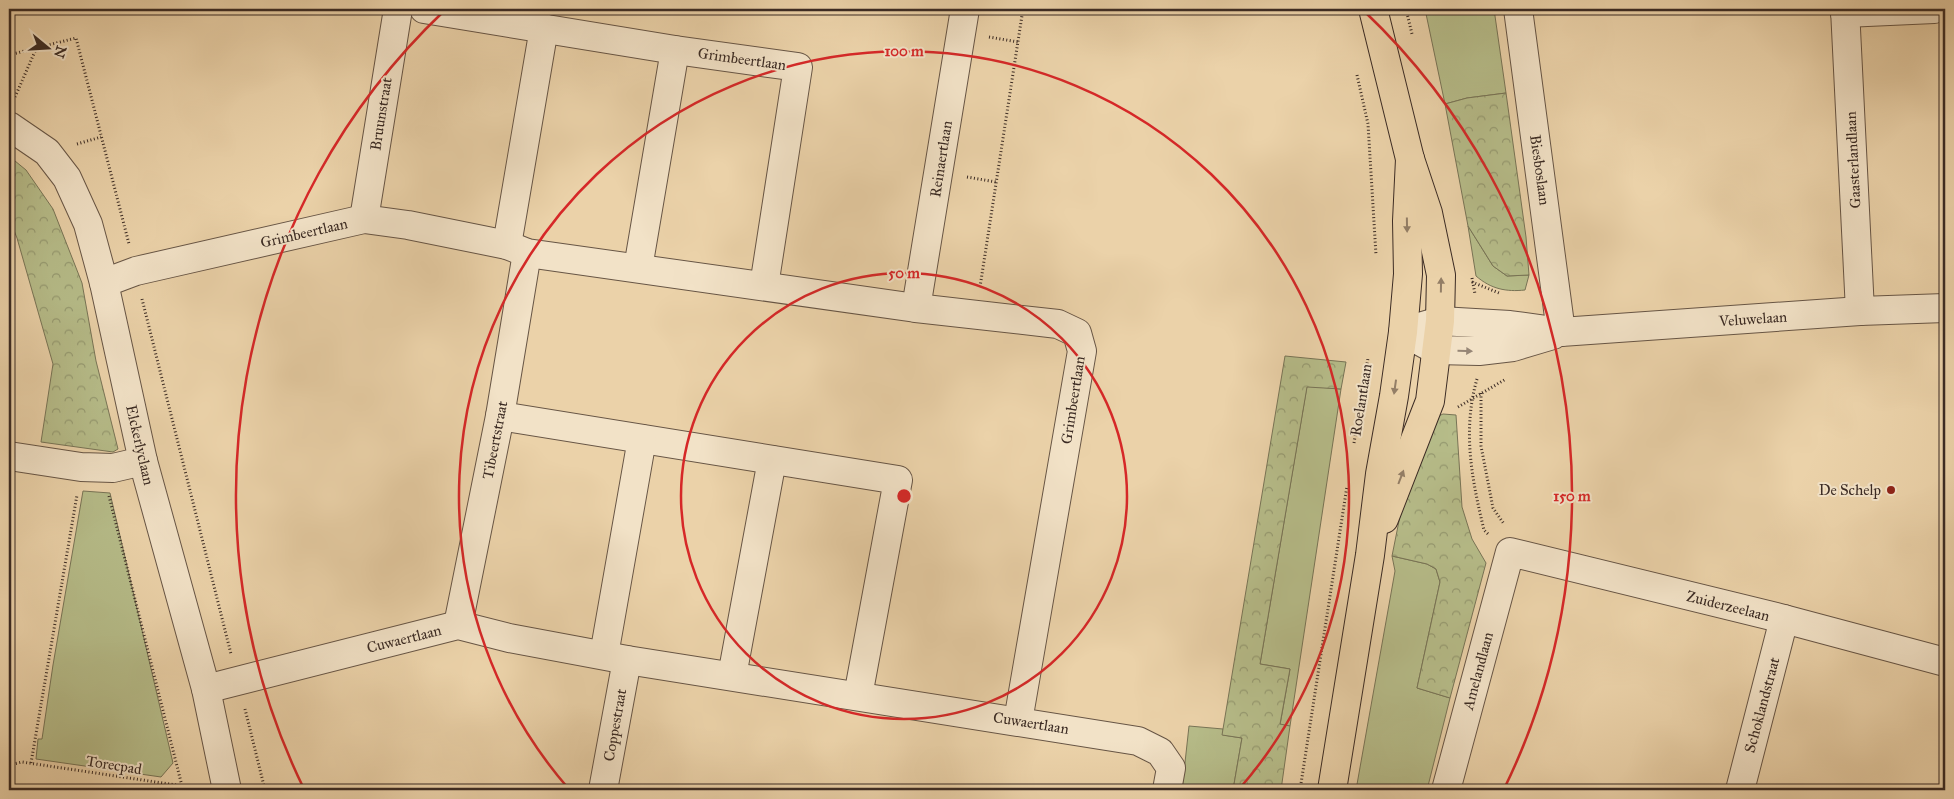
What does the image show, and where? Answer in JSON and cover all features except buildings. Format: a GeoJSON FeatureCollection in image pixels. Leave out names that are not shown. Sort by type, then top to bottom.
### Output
{"type":"FeatureCollection","features":[{"type":"Feature","properties":{"kind":"main road","name":"Roelantlaan"},"geometry":{"type":"LineString","coordinates":[[1370,555],[1430,402],[1440,320],[1441,275],[1428,213],[1410,159],[1373,9]]}},
{"type":"Feature","properties":{"kind":"main road","name":"Roelantlaan"},"geometry":{"type":"LineString","coordinates":[[1332,790],[1370,555],[1380,474],[1403,332],[1408,274],[1407,220],[1410,159]]}},
{"type":"Feature","properties":{"kind":"street","name":"Bruunstraat"},"geometry":{"type":"LineString","coordinates":[[364,220],[398,9]]}},
{"type":"Feature","properties":{"kind":"street","name":"Grimbeertlaan"},"geometry":{"type":"LineString","coordinates":[[424,9],[675,50],[798,67],[764,286]]}},
{"type":"Feature","properties":{"kind":"street","name":"Reinaertlaan"},"geometry":{"type":"LineString","coordinates":[[916,308],[966,9]]}},
{"type":"Feature","properties":{"kind":"street","name":"Biesboslaan"},"geometry":{"type":"LineString","coordinates":[[1518,9],[1561,332]]}},
{"type":"Feature","properties":{"kind":"street"},"geometry":{"type":"LineString","coordinates":[[1845,11],[1934,9]]}},
{"type":"Feature","properties":{"kind":"street","name":"Gaasterlandlaan"},"geometry":{"type":"LineString","coordinates":[[1845,11],[1860,312]]}},
{"type":"Feature","properties":{"kind":"street"},"geometry":{"type":"LineString","coordinates":[[517,249],[544,28]]}},
{"type":"Feature","properties":{"kind":"street"},"geometry":{"type":"LineString","coordinates":[[638,268],[675,50]]}},
{"type":"Feature","properties":{"kind":"street","name":"Elckerlyclaan"},"geometry":{"type":"LineString","coordinates":[[11,114],[47,152],[67,178],[88,224],[104,283],[143,461],[206,689],[227,790]]}},
{"type":"Feature","properties":{"kind":"street","name":"Grimbeertlaan"},"geometry":{"type":"LineString","coordinates":[[104,283],[136,271],[364,220],[408,225],[517,249],[638,268],[916,308],[1058,324],[1078,333],[1082,351],[1018,721]]}},
{"type":"Feature","properties":{"kind":"street","name":"Tibeertstraat"},"geometry":{"type":"LineString","coordinates":[[458,625],[500,416],[517,249]]}},
{"type":"Feature","properties":{"kind":"street","name":"Veluwelaan"},"geometry":{"type":"LineString","coordinates":[[1403,332],[1440,320],[1510,325],[1561,332],[1945,308]]}},
{"type":"Feature","properties":{"kind":"street","name":"Veluwelaan"},"geometry":{"type":"LineString","coordinates":[[1403,332],[1436,350],[1479,351],[1513,347],[1561,332]]}},
{"type":"Feature","properties":{"kind":"street"},"geometry":{"type":"LineString","coordinates":[[500,416],[898,480],[858,696]]}},
{"type":"Feature","properties":{"kind":"street"},"geometry":{"type":"LineString","coordinates":[[616,658],[642,439]]}},
{"type":"Feature","properties":{"kind":"street"},"geometry":{"type":"LineString","coordinates":[[9,456],[113,468],[143,461]]}},
{"type":"Feature","properties":{"kind":"street"},"geometry":{"type":"LineString","coordinates":[[732,676],[772,460]]}},
{"type":"Feature","properties":{"kind":"street","name":"Zuiderzeelaan"},"geometry":{"type":"LineString","coordinates":[[1518,554],[1784,619],[1945,662]]}},
{"type":"Feature","properties":{"kind":"street","name":"Amelandlaan"},"geometry":{"type":"LineString","coordinates":[[1446,790],[1518,554]]}},
{"type":"Feature","properties":{"kind":"street","name":"Schoklandstraat"},"geometry":{"type":"LineString","coordinates":[[1740,790],[1784,619]]}},
{"type":"Feature","properties":{"kind":"street","name":"Cuwaertlaan"},"geometry":{"type":"LineString","coordinates":[[206,689],[458,625],[509,638],[616,658],[1138,741],[1160,752],[1171,768],[1167,790]]}},
{"type":"Feature","properties":{"kind":"street","name":"Coppestraat"},"geometry":{"type":"LineString","coordinates":[[603,790],[616,658]]}},
{"type":"Feature","properties":{"kind":"path"},"geometry":{"type":"LineString","coordinates":[[976,315],[1023,9]]}},
{"type":"Feature","properties":{"kind":"path"},"geometry":{"type":"LineString","coordinates":[[9,55],[76,38],[265,790]]}},
{"type":"Feature","properties":{"kind":"path"},"geometry":{"type":"LineString","coordinates":[[11,114],[36,49]]}},
{"type":"Feature","properties":{"kind":"path"},"geometry":{"type":"LineString","coordinates":[[1355,67],[1368,124],[1377,273],[1408,274]]}},
{"type":"Feature","properties":{"kind":"path"},"geometry":{"type":"LineString","coordinates":[[1441,275],[1473,282],[1500,294]]}},
{"type":"Feature","properties":{"kind":"path","name":"Roelantlaan"},"geometry":{"type":"LineString","coordinates":[[1353,448],[1369,352]]}},
{"type":"Feature","properties":{"kind":"path"},"geometry":{"type":"LineString","coordinates":[[1430,402],[1459,407],[1511,376]]}},
{"type":"Feature","properties":{"kind":"path"},"geometry":{"type":"LineString","coordinates":[[1362,390],[1394,396]]}},
{"type":"Feature","properties":{"kind":"path"},"geometry":{"type":"LineString","coordinates":[[1481,393],[1481,446],[1493,508],[1518,554]]}},
{"type":"Feature","properties":{"kind":"path"},"geometry":{"type":"LineString","coordinates":[[31,763],[92,467]]}},
{"type":"Feature","properties":{"kind":"path"},"geometry":{"type":"LineString","coordinates":[[92,467],[182,786]]}},
{"type":"Feature","properties":{"kind":"path"},"geometry":{"type":"LineString","coordinates":[[1300,790],[1348,478]]}},
{"type":"Feature","properties":{"kind":"path","name":"Torecpad"},"geometry":{"type":"LineString","coordinates":[[9,765],[22,762],[31,763],[199,788]]}},
{"type":"Feature","properties":{"kind":"green space"},"geometry":{"type":"Polygon","coordinates":[[[1425,9],[1494,9],[1506,93],[1467,98],[1445,104],[1425,9]]]}},
{"type":"Feature","properties":{"kind":"green space"},"geometry":{"type":"Polygon","coordinates":[[[1506,93],[1526,237],[1529,275],[1507,276],[1493,266],[1468,226],[1445,104],[1467,98],[1506,93]]]}},
{"type":"Feature","properties":{"kind":"green space"},"geometry":{"type":"Polygon","coordinates":[[[9,156],[26,170],[53,209],[82,283],[96,361],[118,449],[113,452],[41,442],[53,364],[17,238],[9,218],[9,156]]]}},
{"type":"Feature","properties":{"kind":"green space"},"geometry":{"type":"Polygon","coordinates":[[[1468,226],[1493,266],[1507,276],[1529,275],[1525,290],[1499,289],[1487,284],[1476,276],[1468,226]]]}},
{"type":"Feature","properties":{"kind":"green space"},"geometry":{"type":"Polygon","coordinates":[[[1285,356],[1346,362],[1341,389],[1307,387],[1260,664],[1290,669],[1280,724],[1290,726],[1281,790],[1233,790],[1242,738],[1222,735],[1285,356]]]}},
{"type":"Feature","properties":{"kind":"green space"},"geometry":{"type":"Polygon","coordinates":[[[1307,386],[1341,389],[1290,726],[1280,725],[1290,669],[1260,664],[1307,386]]]}},
{"type":"Feature","properties":{"kind":"green space"},"geometry":{"type":"Polygon","coordinates":[[[1443,414],[1456,415],[1462,507],[1472,539],[1486,563],[1450,698],[1417,688],[1440,582],[1436,569],[1427,564],[1392,556],[1412,456],[1432,419],[1443,414]]]}},
{"type":"Feature","properties":{"kind":"green space"},"geometry":{"type":"Polygon","coordinates":[[[83,491],[110,493],[173,763],[161,777],[36,759],[38,739],[42,739],[83,491]]]}},
{"type":"Feature","properties":{"kind":"green space"},"geometry":{"type":"Polygon","coordinates":[[[1392,556],[1427,564],[1436,569],[1440,582],[1417,688],[1450,698],[1427,790],[1356,790],[1395,571],[1392,556]]]}},
{"type":"Feature","properties":{"kind":"green space"},"geometry":{"type":"Polygon","coordinates":[[[1189,726],[1223,729],[1223,735],[1242,738],[1233,790],[1182,790],[1189,726]]]}},
{"type":"Feature","properties":{"kind":"place","name":"De Schelp"},"geometry":{"type":"Point","coordinates":[1891,490]}}]}
